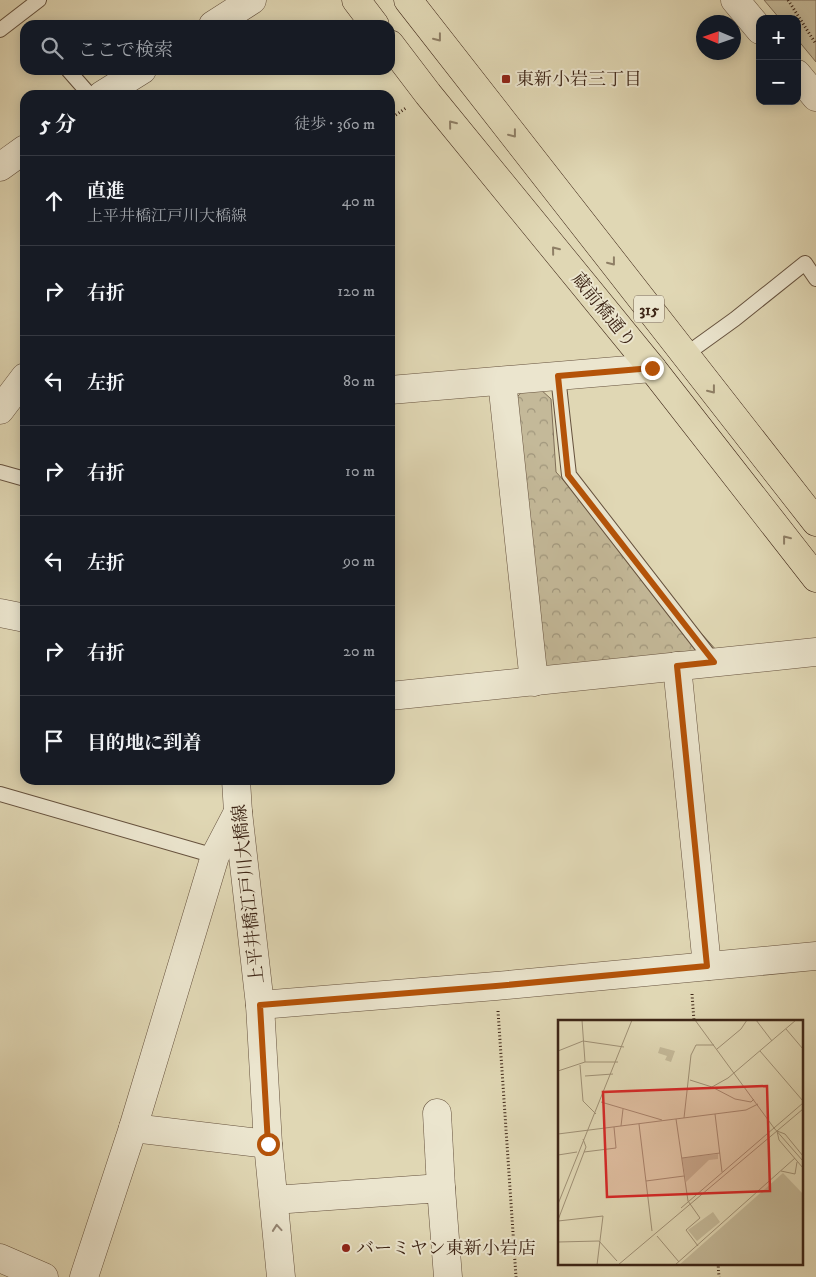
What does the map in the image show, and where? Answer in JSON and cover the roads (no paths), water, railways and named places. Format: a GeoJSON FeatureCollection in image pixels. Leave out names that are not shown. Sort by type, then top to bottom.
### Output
{"type":"FeatureCollection","features":[{"type":"Feature","properties":{"kind":"main road"},"geometry":{"type":"LineString","coordinates":[[356,0],[371,20]]}},
{"type":"Feature","properties":{"kind":"main road","name":"蔵前橋通り"},"geometry":{"type":"LineString","coordinates":[[408,0],[816,522]]}},
{"type":"Feature","properties":{"kind":"main road","name":"蔵前橋通り"},"geometry":{"type":"LineString","coordinates":[[395,51],[434,102],[652,368],[816,578]]}},
{"type":"Feature","properties":{"kind":"street"},"geometry":{"type":"LineString","coordinates":[[221,20],[252,0]]}},
{"type":"Feature","properties":{"kind":"street"},"geometry":{"type":"LineString","coordinates":[[735,0],[756,25]]}},
{"type":"Feature","properties":{"kind":"street"},"geometry":{"type":"LineString","coordinates":[[801,79],[816,97]]}},
{"type":"Feature","properties":{"kind":"street"},"geometry":{"type":"LineString","coordinates":[[115,90],[140,80]]}},
{"type":"Feature","properties":{"kind":"street"},"geometry":{"type":"LineString","coordinates":[[0,167],[20,153]]}},
{"type":"Feature","properties":{"kind":"street"},"geometry":{"type":"LineString","coordinates":[[395,390],[652,368]]}},
{"type":"Feature","properties":{"kind":"street"},"geometry":{"type":"LineString","coordinates":[[502,381],[534,682]]}},
{"type":"Feature","properties":{"kind":"street"},"geometry":{"type":"LineString","coordinates":[[0,410],[20,384]]}},
{"type":"Feature","properties":{"kind":"street"},"geometry":{"type":"LineString","coordinates":[[395,696],[816,652]]}},
{"type":"Feature","properties":{"kind":"street"},"geometry":{"type":"LineString","coordinates":[[677,666],[707,966]]}},
{"type":"Feature","properties":{"kind":"street","name":"上平井橋江戸川大橋線"},"geometry":{"type":"LineString","coordinates":[[236,785],[260,1005],[268,1144],[281,1277]]}},
{"type":"Feature","properties":{"kind":"street"},"geometry":{"type":"LineString","coordinates":[[84,1277],[133,1128],[215,856],[238,812]]}},
{"type":"Feature","properties":{"kind":"street"},"geometry":{"type":"LineString","coordinates":[[260,1005],[496,986],[816,956]]}},
{"type":"Feature","properties":{"kind":"street"},"geometry":{"type":"LineString","coordinates":[[437,1113],[448,1277]]}},
{"type":"Feature","properties":{"kind":"street"},"geometry":{"type":"LineString","coordinates":[[133,1128],[268,1144]]}},
{"type":"Feature","properties":{"kind":"street"},"geometry":{"type":"LineString","coordinates":[[274,1200],[442,1188]]}},
{"type":"Feature","properties":{"kind":"street"},"geometry":{"type":"LineString","coordinates":[[0,1258],[44,1277]]}},
{"type":"Feature","properties":{"kind":"lane"},"geometry":{"type":"LineString","coordinates":[[23,20],[39,0]]}},
{"type":"Feature","properties":{"kind":"lane"},"geometry":{"type":"LineString","coordinates":[[0,30],[20,21]]}},
{"type":"Feature","properties":{"kind":"lane"},"geometry":{"type":"LineString","coordinates":[[72,75],[86,90]]}},
{"type":"Feature","properties":{"kind":"lane"},"geometry":{"type":"LineString","coordinates":[[684,355],[735,319],[805,264],[816,279]]}},
{"type":"Feature","properties":{"kind":"lane"},"geometry":{"type":"LineString","coordinates":[[558,376],[568,475],[714,662]]}},
{"type":"Feature","properties":{"kind":"lane"},"geometry":{"type":"LineString","coordinates":[[0,472],[20,478]]}},
{"type":"Feature","properties":{"kind":"lane"},"geometry":{"type":"LineString","coordinates":[[0,794],[215,856]]}},
{"type":"Feature","properties":{"kind":"place","name":"東新小岩三丁目"},"geometry":{"type":"Point","coordinates":[506,79]}},
{"type":"Feature","properties":{"kind":"place","name":"バーミヤン東新小岩店"},"geometry":{"type":"Point","coordinates":[346,1248]}}]}
